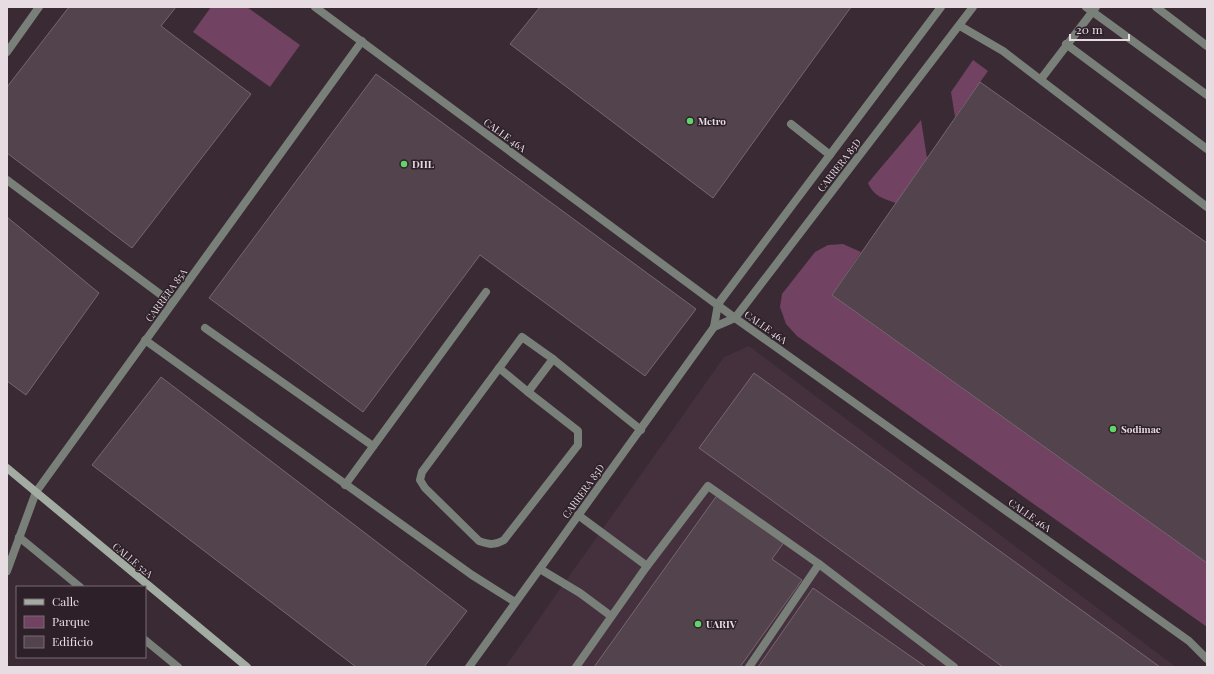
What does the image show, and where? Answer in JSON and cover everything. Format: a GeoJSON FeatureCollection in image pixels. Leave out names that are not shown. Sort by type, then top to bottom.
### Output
{"type":"FeatureCollection","features":[{"type":"Feature","properties":{"kind":"street"},"geometry":{"type":"LineString","coordinates":[[7,52],[39,7]]}},
{"type":"Feature","properties":{"kind":"street","name":"CALLE 46A"},"geometry":{"type":"LineString","coordinates":[[315,7],[735,318],[1189,641],[1207,659]]}},
{"type":"Feature","properties":{"kind":"street","name":"CARRERA 85D"},"geometry":{"type":"LineString","coordinates":[[469,667],[714,327],[718,304],[941,7]]}},
{"type":"Feature","properties":{"kind":"street","name":"CARRERA 85D"},"geometry":{"type":"LineString","coordinates":[[714,327],[735,318],[960,26],[973,7]]}},
{"type":"Feature","properties":{"kind":"street"},"geometry":{"type":"LineString","coordinates":[[1086,7],[1095,10],[1207,95]]}},
{"type":"Feature","properties":{"kind":"street"},"geometry":{"type":"LineString","coordinates":[[1156,7],[1207,46]]}},
{"type":"Feature","properties":{"kind":"street"},"geometry":{"type":"LineString","coordinates":[[1041,79],[1066,44],[1095,10]]}},
{"type":"Feature","properties":{"kind":"street"},"geometry":{"type":"LineString","coordinates":[[960,26],[1003,51],[1207,207]]}},
{"type":"Feature","properties":{"kind":"street","name":"CARRERA 85A"},"geometry":{"type":"LineString","coordinates":[[7,571],[36,492],[362,41]]}},
{"type":"Feature","properties":{"kind":"street"},"geometry":{"type":"LineString","coordinates":[[1066,44],[1207,149]]}},
{"type":"Feature","properties":{"kind":"street"},"geometry":{"type":"LineString","coordinates":[[791,124],[830,155]]}},
{"type":"Feature","properties":{"kind":"street"},"geometry":{"type":"LineString","coordinates":[[7,180],[172,303]]}},
{"type":"Feature","properties":{"kind":"street"},"geometry":{"type":"LineString","coordinates":[[345,485],[486,292]]}},
{"type":"Feature","properties":{"kind":"street"},"geometry":{"type":"LineString","coordinates":[[205,328],[373,446]]}},
{"type":"Feature","properties":{"kind":"street"},"geometry":{"type":"LineString","coordinates":[[499,368],[578,431],[578,445],[504,540],[496,544],[489,544],[480,540],[425,488],[420,480],[422,472],[499,368],[522,337],[641,430]]}},
{"type":"Feature","properties":{"kind":"street"},"geometry":{"type":"LineString","coordinates":[[145,340],[472,576],[515,602]]}},
{"type":"Feature","properties":{"kind":"street"},"geometry":{"type":"LineString","coordinates":[[528,392],[552,359]]}},
{"type":"Feature","properties":{"kind":"street","name":"CALLE 52A"},"geometry":{"type":"LineString","coordinates":[[7,468],[247,667]]}},
{"type":"Feature","properties":{"kind":"street"},"geometry":{"type":"LineString","coordinates":[[576,667],[647,566],[708,486],[819,564],[954,667]]}},
{"type":"Feature","properties":{"kind":"street"},"geometry":{"type":"LineString","coordinates":[[578,515],[647,566]]}},
{"type":"Feature","properties":{"kind":"street"},"geometry":{"type":"LineString","coordinates":[[19,537],[79,586]]}},
{"type":"Feature","properties":{"kind":"street"},"geometry":{"type":"LineString","coordinates":[[749,667],[819,564]]}},
{"type":"Feature","properties":{"kind":"street"},"geometry":{"type":"LineString","coordinates":[[540,569],[580,593],[611,616]]}},
{"type":"Feature","properties":{"kind":"street"},"geometry":{"type":"LineString","coordinates":[[146,641],[178,667]]}},
{"type":"Feature","properties":{"kind":"shaded area"},"geometry":{"type":"Polygon","coordinates":[[[749,346],[1176,667],[505,667],[724,357],[749,346]]]}},
{"type":"Feature","properties":{"kind":"green space"},"geometry":{"type":"Polygon","coordinates":[[[211,7],[247,7],[300,45],[270,87],[193,32],[211,7]]]}},
{"type":"Feature","properties":{"kind":"green space"},"geometry":{"type":"Polygon","coordinates":[[[973,60],[988,71],[955,117],[951,92],[973,60]]]}},
{"type":"Feature","properties":{"kind":"green space"},"geometry":{"type":"Polygon","coordinates":[[[921,120],[927,158],[896,203],[883,198],[873,191],[868,183],[921,120]]]}},
{"type":"Feature","properties":{"kind":"green space"},"geometry":{"type":"Polygon","coordinates":[[[843,244],[861,252],[832,295],[1207,563],[1207,627],[797,336],[786,324],[780,307],[782,294],[815,252],[828,245],[843,244]]]}},
{"type":"Feature","properties":{"kind":"building"},"geometry":{"type":"Polygon","coordinates":[[[69,7],[176,7],[161,26],[251,94],[132,248],[7,153],[7,87],[69,7]]]}},
{"type":"Feature","properties":{"kind":"building","name":"Metro"},"geometry":{"type":"Polygon","coordinates":[[[540,7],[851,7],[713,198],[510,44],[540,7]]]}},
{"type":"Feature","properties":{"kind":"building","name":"DHL"},"geometry":{"type":"Polygon","coordinates":[[[376,74],[696,309],[645,376],[480,255],[363,412],[209,298],[376,74]]]}},
{"type":"Feature","properties":{"kind":"building","name":"Sodimac"},"geometry":{"type":"Polygon","coordinates":[[[980,82],[1207,243],[1207,563],[832,295],[980,82]]]}},
{"type":"Feature","properties":{"kind":"building"},"geometry":{"type":"Polygon","coordinates":[[[7,217],[99,293],[26,395],[7,381],[7,217]]]}},
{"type":"Feature","properties":{"kind":"building"},"geometry":{"type":"Polygon","coordinates":[[[754,373],[1160,667],[1003,667],[699,448],[754,373]]]}},
{"type":"Feature","properties":{"kind":"building"},"geometry":{"type":"Polygon","coordinates":[[[161,377],[467,611],[424,667],[356,667],[92,465],[161,377]]]}},
{"type":"Feature","properties":{"kind":"building","name":"UARIV"},"geometry":{"type":"Polygon","coordinates":[[[718,494],[785,541],[772,559],[802,580],[740,667],[594,667],[718,494]]]}},
{"type":"Feature","properties":{"kind":"building"},"geometry":{"type":"Polygon","coordinates":[[[813,588],[926,667],[758,667],[813,588]]]}},
{"type":"Feature","properties":{"kind":"place","name":"Metro"},"geometry":{"type":"Point","coordinates":[690,121]}},
{"type":"Feature","properties":{"kind":"place","name":"DHL"},"geometry":{"type":"Point","coordinates":[404,164]}},
{"type":"Feature","properties":{"kind":"place","name":"Sodimac"},"geometry":{"type":"Point","coordinates":[1113,429]}},
{"type":"Feature","properties":{"kind":"place","name":"UARIV"},"geometry":{"type":"Point","coordinates":[698,624]}}]}
